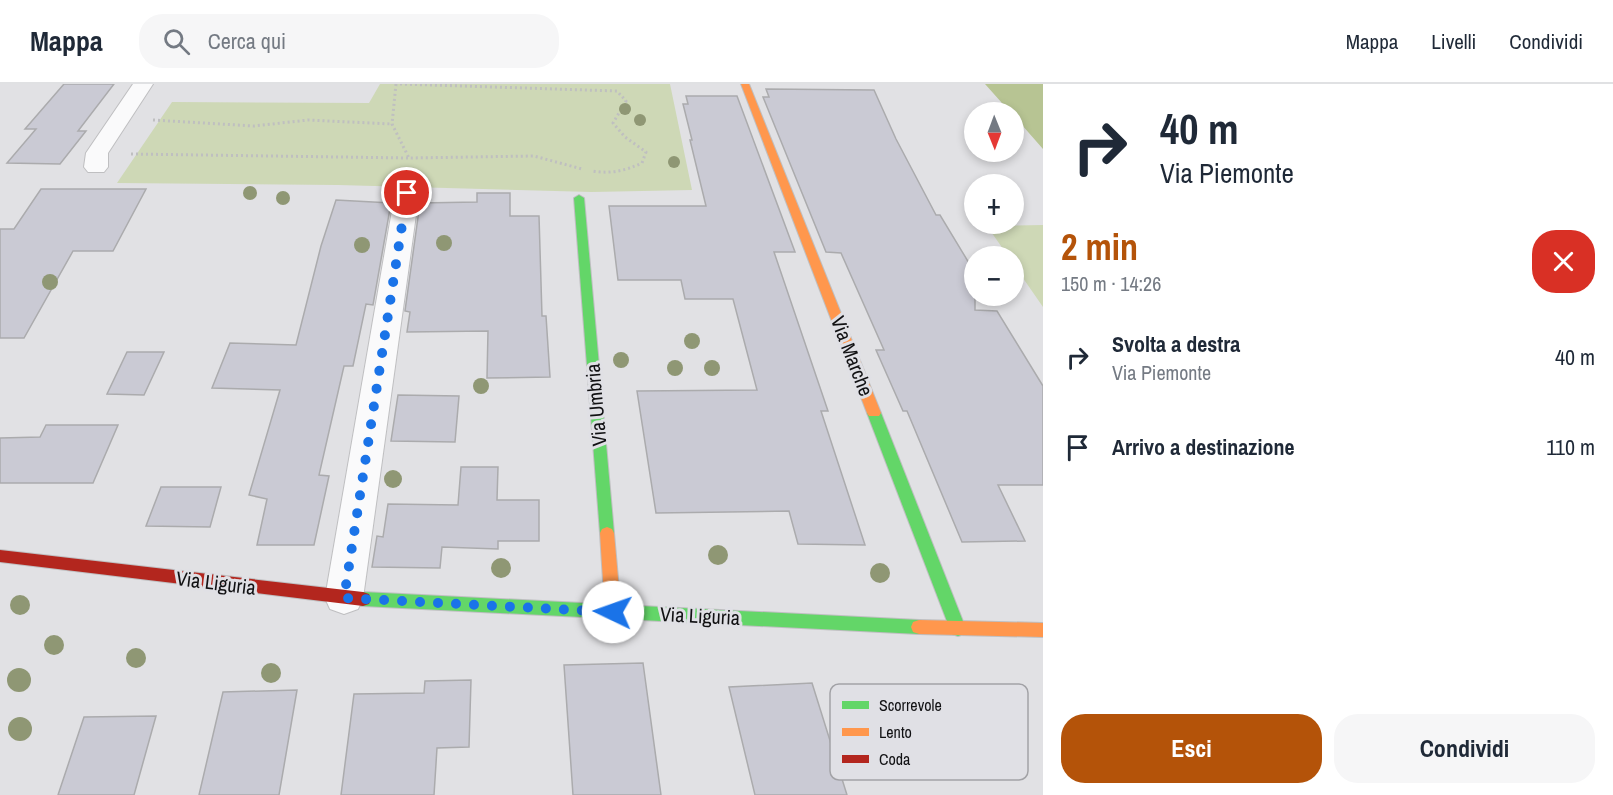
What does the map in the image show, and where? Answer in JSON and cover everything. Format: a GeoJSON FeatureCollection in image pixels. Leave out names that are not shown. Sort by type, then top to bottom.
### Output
{"type":"FeatureCollection","features":[{"type":"Feature","properties":{"kind":"street"},"geometry":{"type":"LineString","coordinates":[[97,160],[119,120],[143,84]]}},
{"type":"Feature","properties":{"kind":"street","name":"Via Marche"},"geometry":{"type":"LineString","coordinates":[[746,84],[958,629]]}},
{"type":"Feature","properties":{"kind":"street"},"geometry":{"type":"LineString","coordinates":[[344,598],[407,193]]}},
{"type":"Feature","properties":{"kind":"street","name":"Via Umbria"},"geometry":{"type":"LineString","coordinates":[[579,198],[613,612]]}},
{"type":"Feature","properties":{"kind":"street","name":"Via Liguria"},"geometry":{"type":"LineString","coordinates":[[0,556],[344,598],[958,629],[1043,630]]}},
{"type":"Feature","properties":{"kind":"path"},"geometry":{"type":"LineString","coordinates":[[97,160],[409,158],[534,156],[609,174],[628,170],[642,163],[646,152],[625,137],[613,123],[626,101],[616,91],[398,84],[392,124],[409,158]]}},
{"type":"Feature","properties":{"kind":"path"},"geometry":{"type":"LineString","coordinates":[[119,120],[171,120],[254,126],[308,120],[392,124]]}},
{"type":"Feature","properties":{"kind":"green space"},"geometry":{"type":"Polygon","coordinates":[[[380,84],[670,84],[692,190],[592,192],[338,185],[117,183],[172,102],[369,103],[380,84]]]}},
{"type":"Feature","properties":{"kind":"green space"},"geometry":{"type":"Polygon","coordinates":[[[985,84],[1043,84],[1043,149],[1024,127],[1024,102],[1001,102],[985,84]]]}},
{"type":"Feature","properties":{"kind":"green space"},"geometry":{"type":"Polygon","coordinates":[[[1024,225],[1043,225],[1043,307],[1024,279],[1024,246],[1001,246],[993,234],[1024,234],[1024,225]]]}},
{"type":"Feature","properties":{"kind":"building"},"geometry":{"type":"Polygon","coordinates":[[[64,84],[114,84],[78,131],[86,131],[60,164],[7,163],[36,129],[25,129],[64,84]]]}},
{"type":"Feature","properties":{"kind":"building"},"geometry":{"type":"Polygon","coordinates":[[[766,89],[874,90],[896,139],[936,215],[940,215],[964,255],[964,306],[975,306],[975,310],[997,311],[1043,386],[1043,485],[998,485],[1025,541],[962,542],[907,411],[903,411],[876,350],[884,350],[841,253],[826,252],[763,97],[769,97],[766,89]]]}},
{"type":"Feature","properties":{"kind":"building"},"geometry":{"type":"Polygon","coordinates":[[[686,96],[737,96],[795,252],[774,252],[828,411],[821,411],[865,545],[798,544],[789,511],[656,513],[637,391],[757,390],[733,299],[685,299],[681,280],[618,280],[609,206],[706,206],[683,104],[688,104],[686,96]]]}},
{"type":"Feature","properties":{"kind":"building"},"geometry":{"type":"Polygon","coordinates":[[[41,189],[146,189],[113,251],[73,251],[24,338],[0,338],[0,229],[14,229],[41,189]]]}},
{"type":"Feature","properties":{"kind":"building"},"geometry":{"type":"Polygon","coordinates":[[[477,193],[510,193],[510,216],[539,216],[542,316],[546,316],[550,377],[487,378],[488,331],[407,332],[410,312],[405,311],[420,203],[477,202],[477,193]]]}},
{"type":"Feature","properties":{"kind":"building"},"geometry":{"type":"Polygon","coordinates":[[[336,200],[391,203],[373,305],[366,304],[353,366],[344,366],[319,475],[329,476],[314,545],[257,545],[267,499],[249,495],[280,390],[212,388],[230,343],[296,345],[321,246],[336,200]]]}},
{"type":"Feature","properties":{"kind":"building"},"geometry":{"type":"Polygon","coordinates":[[[127,352],[164,352],[144,395],[107,394],[127,352]]]}},
{"type":"Feature","properties":{"kind":"building"},"geometry":{"type":"Polygon","coordinates":[[[398,395],[459,396],[455,442],[391,441],[398,395]]]}},
{"type":"Feature","properties":{"kind":"building"},"geometry":{"type":"Polygon","coordinates":[[[46,425],[118,425],[93,483],[0,483],[0,438],[40,437],[46,425]]]}},
{"type":"Feature","properties":{"kind":"building"},"geometry":{"type":"Polygon","coordinates":[[[461,467],[498,467],[497,500],[539,500],[539,541],[498,541],[498,549],[442,547],[440,568],[372,567],[377,536],[383,537],[388,504],[458,505],[461,467]]]}},
{"type":"Feature","properties":{"kind":"building"},"geometry":{"type":"Polygon","coordinates":[[[161,487],[221,487],[210,527],[146,526],[161,487]]]}},
{"type":"Feature","properties":{"kind":"building"},"geometry":{"type":"Polygon","coordinates":[[[643,663],[661,795],[573,795],[564,665],[643,663]]]}},
{"type":"Feature","properties":{"kind":"building"},"geometry":{"type":"Polygon","coordinates":[[[471,680],[469,747],[437,748],[434,795],[341,795],[354,694],[424,693],[425,681],[471,680]]]}},
{"type":"Feature","properties":{"kind":"building"},"geometry":{"type":"Polygon","coordinates":[[[812,683],[830,741],[830,780],[842,780],[847,795],[755,795],[729,687],[812,683]]]}},
{"type":"Feature","properties":{"kind":"building"},"geometry":{"type":"Polygon","coordinates":[[[297,690],[279,795],[199,795],[223,692],[297,690]]]}},
{"type":"Feature","properties":{"kind":"building"},"geometry":{"type":"Polygon","coordinates":[[[156,716],[134,795],[58,795],[84,717],[156,716]]]}},
{"type":"Feature","properties":{"kind":"traffic: fast"},"geometry":{"type":"LineString","coordinates":[[579,198],[607,533]]}},
{"type":"Feature","properties":{"kind":"traffic: fast"},"geometry":{"type":"LineString","coordinates":[[874,413],[958,629]]}},
{"type":"Feature","properties":{"kind":"traffic: fast"},"geometry":{"type":"LineString","coordinates":[[363,599],[919,627]]}},
{"type":"Feature","properties":{"kind":"traffic: slow"},"geometry":{"type":"LineString","coordinates":[[745,84],[874,413]]}},
{"type":"Feature","properties":{"kind":"traffic: slow"},"geometry":{"type":"LineString","coordinates":[[607,533],[613,612]]}},
{"type":"Feature","properties":{"kind":"traffic: slow"},"geometry":{"type":"LineString","coordinates":[[919,627],[1043,630]]}},
{"type":"Feature","properties":{"kind":"traffic: jam"},"geometry":{"type":"LineString","coordinates":[[0,556],[363,599]]}},
{"type":"Feature","properties":{"kind":"route"},"geometry":{"type":"LineString","coordinates":[[407,193],[344,598],[613,612]]}}]}
